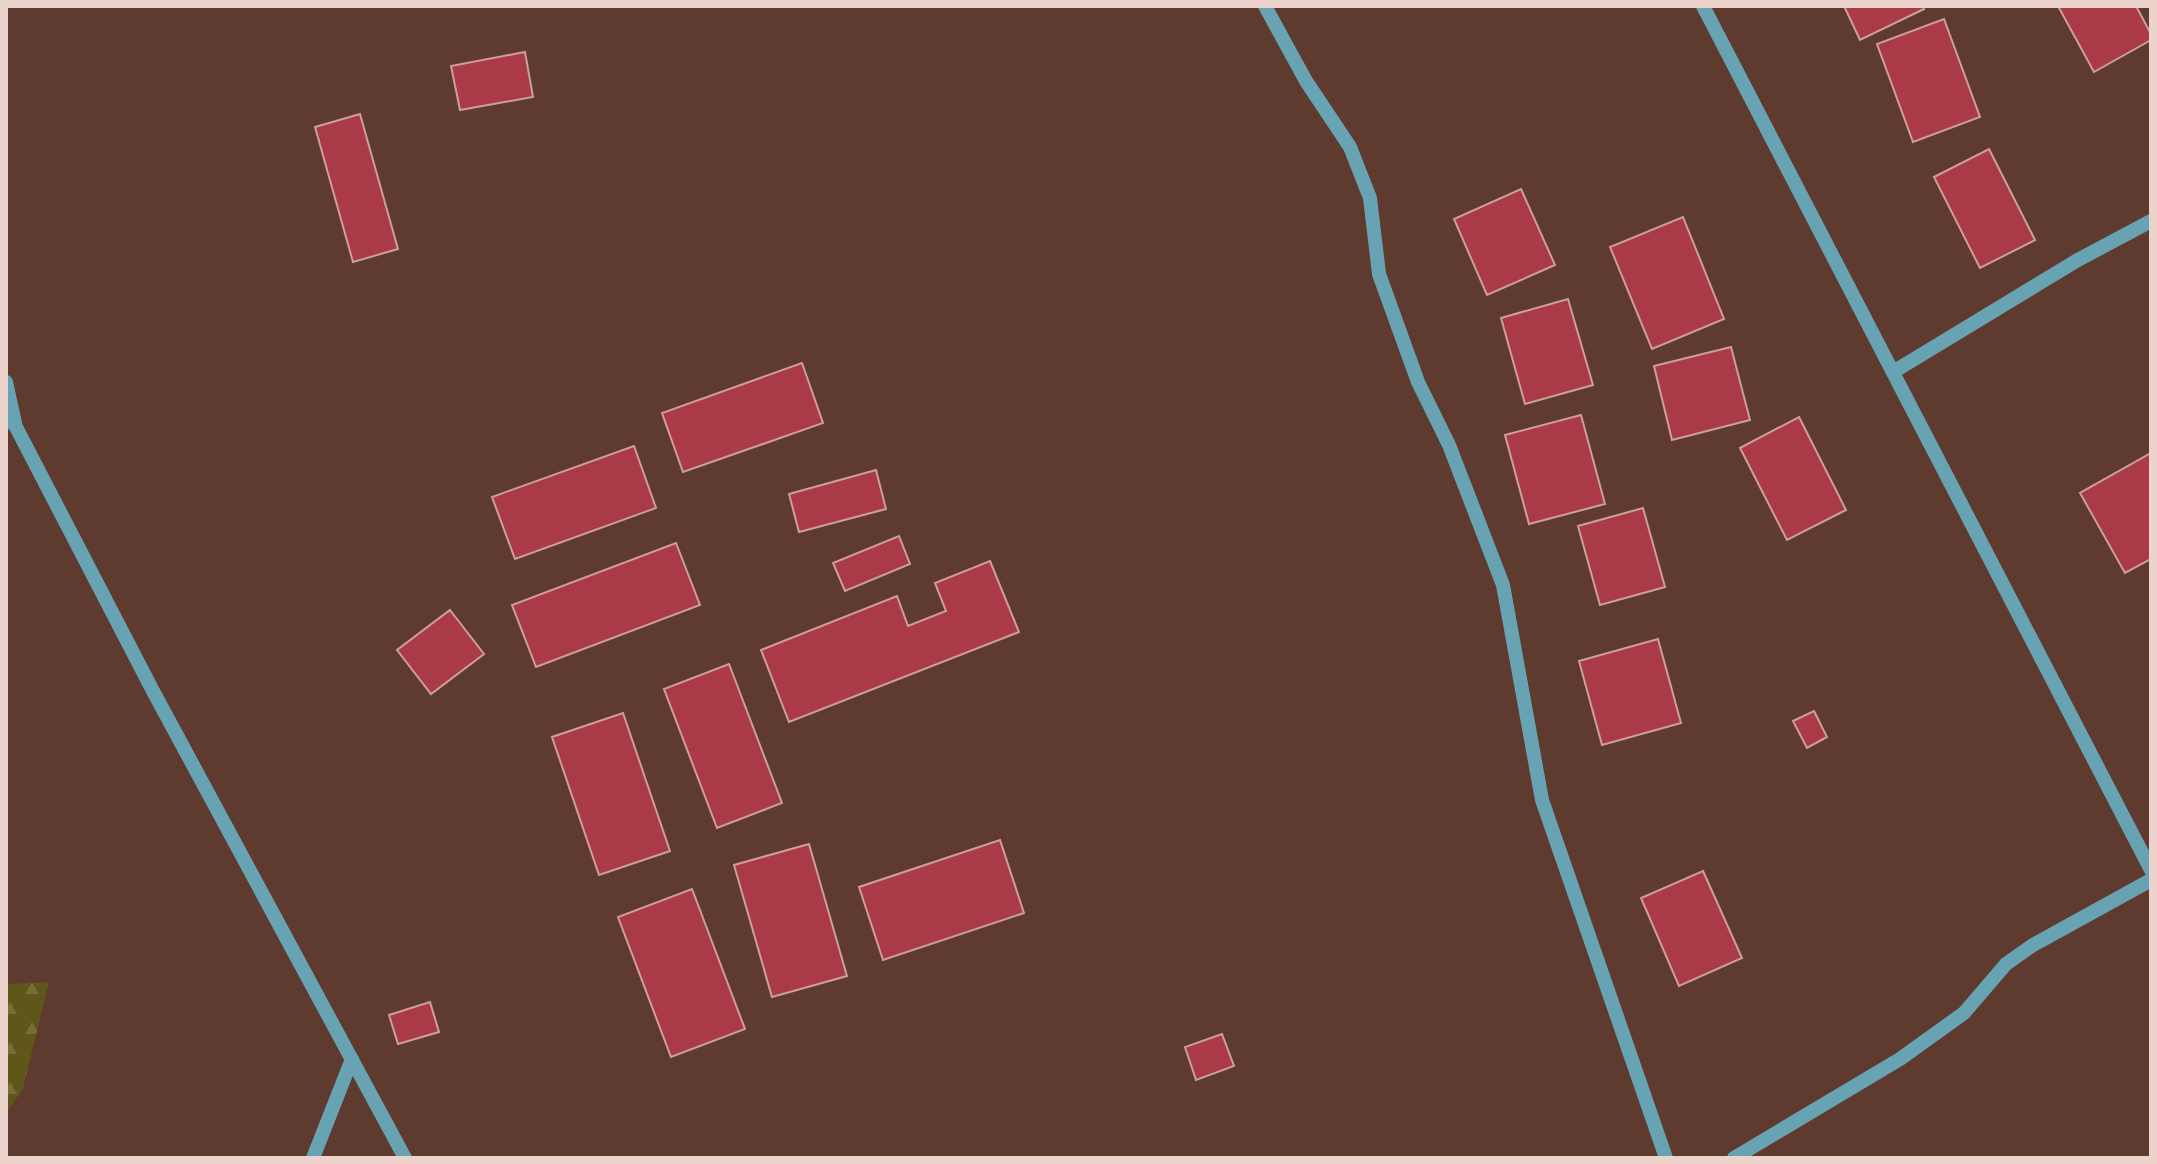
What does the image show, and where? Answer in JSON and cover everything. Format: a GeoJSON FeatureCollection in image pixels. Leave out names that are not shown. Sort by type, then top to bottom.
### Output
{"type":"FeatureCollection","features":[{"type":"Feature","properties":{"kind":"street"},"geometry":{"type":"LineString","coordinates":[[1265,6],[1306,81],[1350,147],[1370,198],[1379,274],[1418,382],[1449,445],[1503,585],[1542,800],[1666,1158]]}},
{"type":"Feature","properties":{"kind":"street"},"geometry":{"type":"LineString","coordinates":[[1703,6],[2151,870]]}},
{"type":"Feature","properties":{"kind":"street"},"geometry":{"type":"LineString","coordinates":[[1893,372],[2076,261],[2151,221]]}},
{"type":"Feature","properties":{"kind":"street"},"geometry":{"type":"LineString","coordinates":[[6,382],[16,427]]}},
{"type":"Feature","properties":{"kind":"street"},"geometry":{"type":"LineString","coordinates":[[6,415],[16,427],[153,691],[405,1158]]}},
{"type":"Feature","properties":{"kind":"street"},"geometry":{"type":"LineString","coordinates":[[1734,1158],[1939,1032],[1964,1013],[2006,964],[2033,945],[2151,880]]}},
{"type":"Feature","properties":{"kind":"street"},"geometry":{"type":"LineString","coordinates":[[313,1158],[352,1059]]}},
{"type":"Feature","properties":{"kind":"green space"},"geometry":{"type":"Polygon","coordinates":[[[49,982],[23,1088],[6,1114],[6,984],[49,982]]]}},
{"type":"Feature","properties":{"kind":"building"},"geometry":{"type":"Polygon","coordinates":[[[1844,6],[1922,6],[1924,9],[1860,40],[1844,6]]]}},
{"type":"Feature","properties":{"kind":"building"},"geometry":{"type":"Polygon","coordinates":[[[2058,6],[2136,6],[2151,34],[2151,40],[2094,72],[2058,6]]]}},
{"type":"Feature","properties":{"kind":"building"},"geometry":{"type":"Polygon","coordinates":[[[1944,19],[1980,117],[1913,142],[1877,44],[1944,19]]]}},
{"type":"Feature","properties":{"kind":"building"},"geometry":{"type":"Polygon","coordinates":[[[525,52],[533,97],[460,110],[451,66],[525,52]]]}},
{"type":"Feature","properties":{"kind":"building"},"geometry":{"type":"Polygon","coordinates":[[[360,114],[398,249],[353,262],[315,127],[360,114]]]}},
{"type":"Feature","properties":{"kind":"building"},"geometry":{"type":"Polygon","coordinates":[[[1989,149],[2035,240],[1980,268],[1934,177],[1989,149]]]}},
{"type":"Feature","properties":{"kind":"building"},"geometry":{"type":"Polygon","coordinates":[[[1521,189],[1555,265],[1487,295],[1454,219],[1521,189]]]}},
{"type":"Feature","properties":{"kind":"building"},"geometry":{"type":"Polygon","coordinates":[[[1683,217],[1724,319],[1652,349],[1610,247],[1683,217]]]}},
{"type":"Feature","properties":{"kind":"building"},"geometry":{"type":"Polygon","coordinates":[[[1568,299],[1593,385],[1525,404],[1501,318],[1568,299]]]}},
{"type":"Feature","properties":{"kind":"building"},"geometry":{"type":"Polygon","coordinates":[[[1731,347],[1750,420],[1672,440],[1654,366],[1731,347]]]}},
{"type":"Feature","properties":{"kind":"building"},"geometry":{"type":"Polygon","coordinates":[[[802,363],[823,423],[683,472],[662,413],[802,363]]]}},
{"type":"Feature","properties":{"kind":"building"},"geometry":{"type":"Polygon","coordinates":[[[1581,415],[1605,504],[1529,524],[1505,435],[1581,415]]]}},
{"type":"Feature","properties":{"kind":"building"},"geometry":{"type":"Polygon","coordinates":[[[1799,417],[1846,510],[1787,540],[1740,448],[1799,417]]]}},
{"type":"Feature","properties":{"kind":"building"},"geometry":{"type":"Polygon","coordinates":[[[634,446],[656,508],[515,559],[492,497],[634,446]]]}},
{"type":"Feature","properties":{"kind":"building"},"geometry":{"type":"Polygon","coordinates":[[[2151,453],[2151,559],[2125,573],[2080,493],[2151,453]]]}},
{"type":"Feature","properties":{"kind":"building"},"geometry":{"type":"Polygon","coordinates":[[[876,470],[886,509],[799,532],[789,494],[876,470]]]}},
{"type":"Feature","properties":{"kind":"building"},"geometry":{"type":"Polygon","coordinates":[[[1643,508],[1665,587],[1600,605],[1578,526],[1643,508]]]}},
{"type":"Feature","properties":{"kind":"building"},"geometry":{"type":"Polygon","coordinates":[[[899,536],[910,564],[845,591],[833,563],[899,536]]]}},
{"type":"Feature","properties":{"kind":"building"},"geometry":{"type":"Polygon","coordinates":[[[676,543],[700,605],[536,667],[512,605],[676,543]]]}},
{"type":"Feature","properties":{"kind":"building"},"geometry":{"type":"Polygon","coordinates":[[[990,561],[1019,632],[789,722],[761,650],[897,596],[908,626],[946,611],[935,583],[990,561]]]}},
{"type":"Feature","properties":{"kind":"building"},"geometry":{"type":"Polygon","coordinates":[[[450,610],[484,654],[431,694],[397,650],[450,610]]]}},
{"type":"Feature","properties":{"kind":"building"},"geometry":{"type":"Polygon","coordinates":[[[1658,639],[1681,723],[1602,745],[1579,661],[1658,639]]]}},
{"type":"Feature","properties":{"kind":"building"},"geometry":{"type":"Polygon","coordinates":[[[729,664],[782,803],[717,828],[664,689],[729,664]]]}},
{"type":"Feature","properties":{"kind":"building"},"geometry":{"type":"Polygon","coordinates":[[[1814,711],[1827,737],[1807,748],[1793,721],[1814,711]]]}},
{"type":"Feature","properties":{"kind":"building"},"geometry":{"type":"Polygon","coordinates":[[[623,713],[670,851],[599,875],[552,737],[623,713]]]}},
{"type":"Feature","properties":{"kind":"building"},"geometry":{"type":"Polygon","coordinates":[[[1000,840],[1024,913],[883,960],[859,887],[1000,840]]]}},
{"type":"Feature","properties":{"kind":"building"},"geometry":{"type":"Polygon","coordinates":[[[809,844],[847,976],[772,997],[734,865],[809,844]]]}},
{"type":"Feature","properties":{"kind":"building"},"geometry":{"type":"Polygon","coordinates":[[[1703,871],[1742,958],[1679,986],[1641,898],[1703,871]]]}},
{"type":"Feature","properties":{"kind":"building"},"geometry":{"type":"Polygon","coordinates":[[[692,889],[745,1029],[671,1057],[618,917],[692,889]]]}},
{"type":"Feature","properties":{"kind":"building"},"geometry":{"type":"Polygon","coordinates":[[[430,1002],[439,1032],[398,1044],[389,1015],[430,1002]]]}},
{"type":"Feature","properties":{"kind":"building"},"geometry":{"type":"Polygon","coordinates":[[[1222,1034],[1234,1066],[1196,1080],[1185,1047],[1222,1034]]]}}]}
